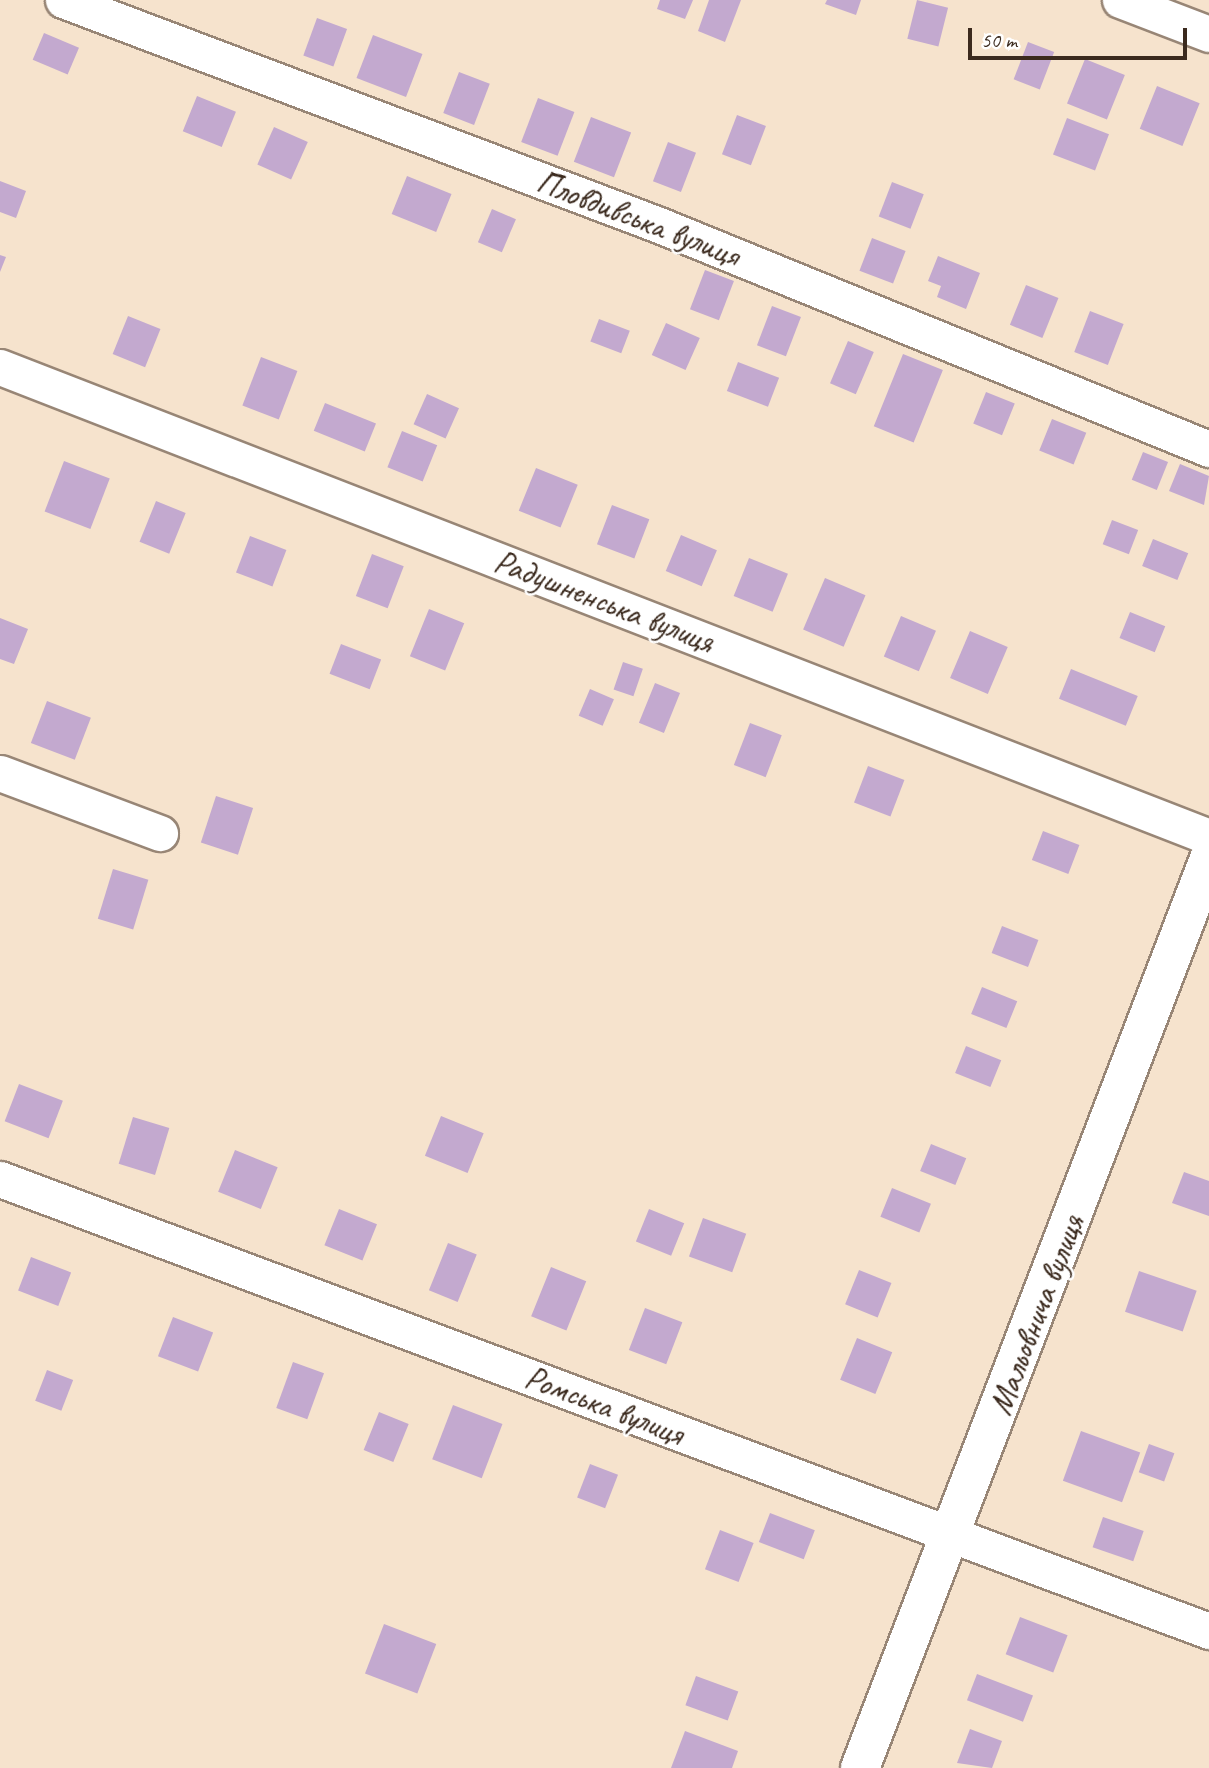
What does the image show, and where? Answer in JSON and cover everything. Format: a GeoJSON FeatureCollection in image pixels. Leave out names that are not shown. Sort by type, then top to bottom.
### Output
{"type":"FeatureCollection","features":[{"type":"Feature","properties":{"kind":"street","name":"Пловдивська вулиця"},"geometry":{"type":"LineString","coordinates":[[64,0],[659,225],[1209,449]]}},
{"type":"Feature","properties":{"kind":"street"},"geometry":{"type":"LineString","coordinates":[[1120,0],[1209,34]]}},
{"type":"Feature","properties":{"kind":"street","name":"Радушненська вулиця"},"geometry":{"type":"LineString","coordinates":[[0,367],[1209,837]]}},
{"type":"Feature","properties":{"kind":"street"},"geometry":{"type":"LineString","coordinates":[[0,774],[160,833]]}},
{"type":"Feature","properties":{"kind":"street","name":"Мальовнича вулиця"},"geometry":{"type":"LineString","coordinates":[[860,1768],[1209,859]]}},
{"type":"Feature","properties":{"kind":"street","name":"Ромська вулиця"},"geometry":{"type":"LineString","coordinates":[[0,1179],[1209,1631]]}},
{"type":"Feature","properties":{"kind":"building"},"geometry":{"type":"Polygon","coordinates":[[[660,0],[693,0],[685,19],[657,9],[660,0]]]}},
{"type":"Feature","properties":{"kind":"building"},"geometry":{"type":"Polygon","coordinates":[[[709,0],[741,0],[725,42],[698,31],[709,0]]]}},
{"type":"Feature","properties":{"kind":"building"},"geometry":{"type":"Polygon","coordinates":[[[827,0],[861,0],[856,15],[825,4],[827,0]]]}},
{"type":"Feature","properties":{"kind":"building"},"geometry":{"type":"Polygon","coordinates":[[[917,0],[948,8],[938,47],[907,39],[917,0]]]}},
{"type":"Feature","properties":{"kind":"building"},"geometry":{"type":"Polygon","coordinates":[[[317,18],[347,29],[333,67],[303,56],[317,18]]]}},
{"type":"Feature","properties":{"kind":"building"},"geometry":{"type":"Polygon","coordinates":[[[44,33],[79,48],[68,75],[33,60],[44,33]]]}},
{"type":"Feature","properties":{"kind":"building"},"geometry":{"type":"Polygon","coordinates":[[[373,35],[422,54],[406,97],[357,78],[373,35]]]}},
{"type":"Feature","properties":{"kind":"building"},"geometry":{"type":"Polygon","coordinates":[[[1028,42],[1054,52],[1040,89],[1014,79],[1028,42]]]}},
{"type":"Feature","properties":{"kind":"building"},"geometry":{"type":"Polygon","coordinates":[[[1085,59],[1125,75],[1107,120],[1067,104],[1085,59]]]}},
{"type":"Feature","properties":{"kind":"building"},"geometry":{"type":"Polygon","coordinates":[[[459,72],[490,84],[474,125],[443,113],[459,72]]]}},
{"type":"Feature","properties":{"kind":"building"},"geometry":{"type":"Polygon","coordinates":[[[1157,86],[1200,103],[1182,146],[1140,129],[1157,86]]]}},
{"type":"Feature","properties":{"kind":"building"},"geometry":{"type":"Polygon","coordinates":[[[197,96],[236,112],[222,147],[183,131],[197,96]]]}},
{"type":"Feature","properties":{"kind":"building"},"geometry":{"type":"Polygon","coordinates":[[[538,98],[574,112],[558,156],[521,142],[538,98]]]}},
{"type":"Feature","properties":{"kind":"building"},"geometry":{"type":"Polygon","coordinates":[[[737,115],[766,126],[751,165],[722,154],[737,115]]]}},
{"type":"Feature","properties":{"kind":"building"},"geometry":{"type":"Polygon","coordinates":[[[591,117],[631,132],[614,177],[574,162],[591,117]]]}},
{"type":"Feature","properties":{"kind":"building"},"geometry":{"type":"Polygon","coordinates":[[[1067,118],[1109,134],[1095,171],[1053,154],[1067,118]]]}},
{"type":"Feature","properties":{"kind":"building"},"geometry":{"type":"Polygon","coordinates":[[[274,127],[308,142],[291,180],[257,164],[274,127]]]}},
{"type":"Feature","properties":{"kind":"building"},"geometry":{"type":"Polygon","coordinates":[[[668,142],[696,153],[681,192],[653,181],[668,142]]]}},
{"type":"Feature","properties":{"kind":"building"},"geometry":{"type":"Polygon","coordinates":[[[407,176],[452,194],[436,232],[392,214],[407,176]]]}},
{"type":"Feature","properties":{"kind":"building"},"geometry":{"type":"Polygon","coordinates":[[[0,181],[26,191],[16,218],[0,212],[0,181]]]}},
{"type":"Feature","properties":{"kind":"building"},"geometry":{"type":"Polygon","coordinates":[[[892,182],[924,194],[910,229],[879,217],[892,182]]]}},
{"type":"Feature","properties":{"kind":"building"},"geometry":{"type":"Polygon","coordinates":[[[492,209],[516,219],[502,252],[478,242],[492,209]]]}},
{"type":"Feature","properties":{"kind":"building"},"geometry":{"type":"Polygon","coordinates":[[[872,238],[906,251],[893,284],[859,271],[872,238]]]}},
{"type":"Feature","properties":{"kind":"building"},"geometry":{"type":"Polygon","coordinates":[[[0,255],[6,257],[0,272],[0,255]]]}},
{"type":"Feature","properties":{"kind":"building"},"geometry":{"type":"Polygon","coordinates":[[[938,256],[980,273],[966,309],[937,297],[941,286],[928,281],[938,256]]]}},
{"type":"Feature","properties":{"kind":"building"},"geometry":{"type":"Polygon","coordinates":[[[705,270],[734,281],[719,320],[690,309],[705,270]]]}},
{"type":"Feature","properties":{"kind":"building"},"geometry":{"type":"Polygon","coordinates":[[[1026,285],[1058,298],[1042,338],[1010,325],[1026,285]]]}},
{"type":"Feature","properties":{"kind":"building"},"geometry":{"type":"Polygon","coordinates":[[[772,306],[801,317],[786,356],[757,345],[772,306]]]}},
{"type":"Feature","properties":{"kind":"building"},"geometry":{"type":"Polygon","coordinates":[[[1090,311],[1124,324],[1108,365],[1074,352],[1090,311]]]}},
{"type":"Feature","properties":{"kind":"building"},"geometry":{"type":"Polygon","coordinates":[[[128,316],[160,329],[145,367],[113,354],[128,316]]]}},
{"type":"Feature","properties":{"kind":"building"},"geometry":{"type":"Polygon","coordinates":[[[599,319],[630,331],[621,353],[590,341],[599,319]]]}},
{"type":"Feature","properties":{"kind":"building"},"geometry":{"type":"Polygon","coordinates":[[[666,323],[700,338],[686,370],[652,355],[666,323]]]}},
{"type":"Feature","properties":{"kind":"building"},"geometry":{"type":"Polygon","coordinates":[[[848,341],[874,352],[856,394],[830,383],[848,341]]]}},
{"type":"Feature","properties":{"kind":"building"},"geometry":{"type":"Polygon","coordinates":[[[903,354],[943,370],[914,442],[874,426],[903,354]]]}},
{"type":"Feature","properties":{"kind":"building"},"geometry":{"type":"Polygon","coordinates":[[[261,357],[297,371],[279,420],[242,406],[261,357]]]}},
{"type":"Feature","properties":{"kind":"building"},"geometry":{"type":"Polygon","coordinates":[[[738,362],[779,378],[768,407],[727,391],[738,362]]]}},
{"type":"Feature","properties":{"kind":"building"},"geometry":{"type":"Polygon","coordinates":[[[986,392],[1015,404],[1002,435],[973,424],[986,392]]]}},
{"type":"Feature","properties":{"kind":"building"},"geometry":{"type":"Polygon","coordinates":[[[427,394],[459,408],[446,438],[414,424],[427,394]]]}},
{"type":"Feature","properties":{"kind":"building"},"geometry":{"type":"Polygon","coordinates":[[[325,403],[376,424],[365,451],[314,431],[325,403]]]}},
{"type":"Feature","properties":{"kind":"building"},"geometry":{"type":"Polygon","coordinates":[[[1052,419],[1086,433],[1074,464],[1039,451],[1052,419]]]}},
{"type":"Feature","properties":{"kind":"building"},"geometry":{"type":"Polygon","coordinates":[[[402,431],[437,445],[423,481],[387,467],[402,431]]]}},
{"type":"Feature","properties":{"kind":"building"},"geometry":{"type":"Polygon","coordinates":[[[1143,452],[1168,462],[1157,490],[1132,480],[1143,452]]]}},
{"type":"Feature","properties":{"kind":"building"},"geometry":{"type":"Polygon","coordinates":[[[64,461],[110,479],[90,529],[45,511],[64,461]]]}},
{"type":"Feature","properties":{"kind":"building"},"geometry":{"type":"Polygon","coordinates":[[[1180,464],[1209,476],[1204,505],[1169,491],[1180,464]]]}},
{"type":"Feature","properties":{"kind":"building"},"geometry":{"type":"Polygon","coordinates":[[[536,468],[578,485],[560,528],[519,511],[536,468]]]}},
{"type":"Feature","properties":{"kind":"building"},"geometry":{"type":"Polygon","coordinates":[[[156,501],[186,513],[169,554],[140,542],[156,501]]]}},
{"type":"Feature","properties":{"kind":"building"},"geometry":{"type":"Polygon","coordinates":[[[612,505],[649,519],[634,559],[597,544],[612,505]]]}},
{"type":"Feature","properties":{"kind":"building"},"geometry":{"type":"Polygon","coordinates":[[[1112,520],[1138,530],[1129,554],[1103,544],[1112,520]]]}},
{"type":"Feature","properties":{"kind":"building"},"geometry":{"type":"Polygon","coordinates":[[[681,535],[717,550],[702,586],[666,571],[681,535]]]}},
{"type":"Feature","properties":{"kind":"building"},"geometry":{"type":"Polygon","coordinates":[[[250,536],[286,550],[272,586],[236,572],[250,536]]]}},
{"type":"Feature","properties":{"kind":"building"},"geometry":{"type":"Polygon","coordinates":[[[1153,539],[1188,553],[1177,580],[1142,566],[1153,539]]]}},
{"type":"Feature","properties":{"kind":"building"},"geometry":{"type":"Polygon","coordinates":[[[372,554],[404,566],[388,608],[356,596],[372,554]]]}},
{"type":"Feature","properties":{"kind":"building"},"geometry":{"type":"Polygon","coordinates":[[[749,558],[788,574],[773,612],[734,596],[749,558]]]}},
{"type":"Feature","properties":{"kind":"building"},"geometry":{"type":"Polygon","coordinates":[[[825,578],[866,595],[844,647],[803,630],[825,578]]]}},
{"type":"Feature","properties":{"kind":"building"},"geometry":{"type":"Polygon","coordinates":[[[429,609],[464,623],[445,671],[410,656],[429,609]]]}},
{"type":"Feature","properties":{"kind":"building"},"geometry":{"type":"Polygon","coordinates":[[[1130,612],[1165,626],[1155,652],[1120,638],[1130,612]]]}},
{"type":"Feature","properties":{"kind":"building"},"geometry":{"type":"Polygon","coordinates":[[[901,616],[936,631],[919,671],[884,657],[901,616]]]}},
{"type":"Feature","properties":{"kind":"building"},"geometry":{"type":"Polygon","coordinates":[[[0,618],[28,629],[14,664],[0,659],[0,618]]]}},
{"type":"Feature","properties":{"kind":"building"},"geometry":{"type":"Polygon","coordinates":[[[970,631],[1008,647],[988,694],[950,678],[970,631]]]}},
{"type":"Feature","properties":{"kind":"building"},"geometry":{"type":"Polygon","coordinates":[[[341,644],[381,659],[370,689],[330,674],[341,644]]]}},
{"type":"Feature","properties":{"kind":"building"},"geometry":{"type":"Polygon","coordinates":[[[623,662],[643,669],[633,696],[614,689],[623,662]]]}},
{"type":"Feature","properties":{"kind":"building"},"geometry":{"type":"Polygon","coordinates":[[[1071,669],[1138,696],[1126,726],[1059,699],[1071,669]]]}},
{"type":"Feature","properties":{"kind":"building"},"geometry":{"type":"Polygon","coordinates":[[[655,683],[680,693],[664,733],[639,723],[655,683]]]}},
{"type":"Feature","properties":{"kind":"building"},"geometry":{"type":"Polygon","coordinates":[[[590,689],[614,699],[603,726],[579,716],[590,689]]]}},
{"type":"Feature","properties":{"kind":"building"},"geometry":{"type":"Polygon","coordinates":[[[47,701],[91,718],[75,760],[31,743],[47,701]]]}},
{"type":"Feature","properties":{"kind":"building"},"geometry":{"type":"Polygon","coordinates":[[[750,723],[782,735],[766,777],[734,765],[750,723]]]}},
{"type":"Feature","properties":{"kind":"building"},"geometry":{"type":"Polygon","coordinates":[[[868,766],[904,780],[890,816],[854,802],[868,766]]]}},
{"type":"Feature","properties":{"kind":"building"},"geometry":{"type":"Polygon","coordinates":[[[216,796],[253,808],[238,855],[201,843],[216,796]]]}},
{"type":"Feature","properties":{"kind":"building"},"geometry":{"type":"Polygon","coordinates":[[[1043,831],[1079,845],[1068,874],[1032,860],[1043,831]]]}},
{"type":"Feature","properties":{"kind":"building"},"geometry":{"type":"Polygon","coordinates":[[[113,869],[148,880],[133,930],[98,919],[113,869]]]}},
{"type":"Feature","properties":{"kind":"building"},"geometry":{"type":"Polygon","coordinates":[[[1002,926],[1038,940],[1028,967],[992,953],[1002,926]]]}},
{"type":"Feature","properties":{"kind":"building"},"geometry":{"type":"Polygon","coordinates":[[[982,987],[1017,1001],[1006,1028],[971,1014],[982,987]]]}},
{"type":"Feature","properties":{"kind":"building"},"geometry":{"type":"Polygon","coordinates":[[[966,1046],[1001,1060],[990,1087],[955,1073],[966,1046]]]}},
{"type":"Feature","properties":{"kind":"building"},"geometry":{"type":"Polygon","coordinates":[[[19,1084],[63,1101],[49,1138],[5,1121],[19,1084]]]}},
{"type":"Feature","properties":{"kind":"building"},"geometry":{"type":"Polygon","coordinates":[[[441,1116],[484,1133],[468,1173],[425,1156],[441,1116]]]}},
{"type":"Feature","properties":{"kind":"building"},"geometry":{"type":"Polygon","coordinates":[[[133,1117],[169,1128],[155,1175],[119,1164],[133,1117]]]}},
{"type":"Feature","properties":{"kind":"building"},"geometry":{"type":"Polygon","coordinates":[[[931,1144],[966,1158],[955,1185],[920,1171],[931,1144]]]}},
{"type":"Feature","properties":{"kind":"building"},"geometry":{"type":"Polygon","coordinates":[[[235,1150],[278,1167],[261,1209],[218,1192],[235,1150]]]}},
{"type":"Feature","properties":{"kind":"building"},"geometry":{"type":"Polygon","coordinates":[[[1184,1172],[1209,1181],[1209,1216],[1172,1203],[1184,1172]]]}},
{"type":"Feature","properties":{"kind":"building"},"geometry":{"type":"Polygon","coordinates":[[[892,1188],[931,1204],[919,1232],[880,1217],[892,1188]]]}},
{"type":"Feature","properties":{"kind":"building"},"geometry":{"type":"Polygon","coordinates":[[[339,1209],[377,1224],[362,1261],[324,1245],[339,1209]]]}},
{"type":"Feature","properties":{"kind":"building"},"geometry":{"type":"Polygon","coordinates":[[[649,1209],[684,1223],[671,1256],[636,1241],[649,1209]]]}},
{"type":"Feature","properties":{"kind":"building"},"geometry":{"type":"Polygon","coordinates":[[[703,1218],[746,1234],[732,1272],[689,1257],[703,1218]]]}},
{"type":"Feature","properties":{"kind":"building"},"geometry":{"type":"Polygon","coordinates":[[[448,1243],[477,1255],[458,1302],[429,1290],[448,1243]]]}},
{"type":"Feature","properties":{"kind":"building"},"geometry":{"type":"Polygon","coordinates":[[[31,1257],[71,1272],[58,1306],[18,1291],[31,1257]]]}},
{"type":"Feature","properties":{"kind":"building"},"geometry":{"type":"Polygon","coordinates":[[[551,1267],[586,1281],[566,1330],[531,1316],[551,1267]]]}},
{"type":"Feature","properties":{"kind":"building"},"geometry":{"type":"Polygon","coordinates":[[[859,1270],[891,1283],[878,1317],[845,1304],[859,1270]]]}},
{"type":"Feature","properties":{"kind":"building"},"geometry":{"type":"Polygon","coordinates":[[[1139,1271],[1197,1291],[1183,1332],[1125,1312],[1139,1271]]]}},
{"type":"Feature","properties":{"kind":"building"},"geometry":{"type":"Polygon","coordinates":[[[645,1308],[682,1322],[666,1364],[629,1350],[645,1308]]]}},
{"type":"Feature","properties":{"kind":"building"},"geometry":{"type":"Polygon","coordinates":[[[173,1317],[213,1332],[198,1372],[158,1356],[173,1317]]]}},
{"type":"Feature","properties":{"kind":"building"},"geometry":{"type":"Polygon","coordinates":[[[857,1338],[892,1352],[875,1394],[840,1380],[857,1338]]]}},
{"type":"Feature","properties":{"kind":"building"},"geometry":{"type":"Polygon","coordinates":[[[293,1362],[324,1373],[307,1419],[276,1408],[293,1362]]]}},
{"type":"Feature","properties":{"kind":"building"},"geometry":{"type":"Polygon","coordinates":[[[47,1370],[73,1380],[61,1411],[35,1401],[47,1370]]]}},
{"type":"Feature","properties":{"kind":"building"},"geometry":{"type":"Polygon","coordinates":[[[453,1405],[502,1424],[482,1478],[432,1459],[453,1405]]]}},
{"type":"Feature","properties":{"kind":"building"},"geometry":{"type":"Polygon","coordinates":[[[379,1412],[409,1424],[393,1462],[364,1450],[379,1412]]]}},
{"type":"Feature","properties":{"kind":"building"},"geometry":{"type":"Polygon","coordinates":[[[1081,1431],[1140,1453],[1122,1502],[1063,1481],[1081,1431]]]}},
{"type":"Feature","properties":{"kind":"building"},"geometry":{"type":"Polygon","coordinates":[[[1149,1444],[1174,1453],[1164,1481],[1139,1472],[1149,1444]]]}},
{"type":"Feature","properties":{"kind":"building"},"geometry":{"type":"Polygon","coordinates":[[[590,1464],[618,1475],[605,1508],[577,1498],[590,1464]]]}},
{"type":"Feature","properties":{"kind":"building"},"geometry":{"type":"Polygon","coordinates":[[[770,1513],[815,1530],[804,1559],[759,1542],[770,1513]]]}},
{"type":"Feature","properties":{"kind":"building"},"geometry":{"type":"Polygon","coordinates":[[[1103,1517],[1144,1531],[1133,1561],[1093,1547],[1103,1517]]]}},
{"type":"Feature","properties":{"kind":"building"},"geometry":{"type":"Polygon","coordinates":[[[720,1530],[754,1543],[739,1582],[705,1569],[720,1530]]]}},
{"type":"Feature","properties":{"kind":"building"},"geometry":{"type":"Polygon","coordinates":[[[1020,1617],[1068,1635],[1053,1673],[1006,1654],[1020,1617]]]}},
{"type":"Feature","properties":{"kind":"building"},"geometry":{"type":"Polygon","coordinates":[[[384,1624],[436,1644],[417,1694],[365,1673],[384,1624]]]}},
{"type":"Feature","properties":{"kind":"building"},"geometry":{"type":"Polygon","coordinates":[[[977,1674],[1033,1696],[1023,1722],[967,1700],[977,1674]]]}},
{"type":"Feature","properties":{"kind":"building"},"geometry":{"type":"Polygon","coordinates":[[[696,1676],[738,1691],[728,1721],[685,1705],[696,1676]]]}},
{"type":"Feature","properties":{"kind":"building"},"geometry":{"type":"Polygon","coordinates":[[[970,1729],[1002,1741],[992,1768],[957,1763],[970,1729]]]}},
{"type":"Feature","properties":{"kind":"building"},"geometry":{"type":"Polygon","coordinates":[[[685,1731],[738,1751],[732,1768],[671,1768],[685,1731]]]}}]}
